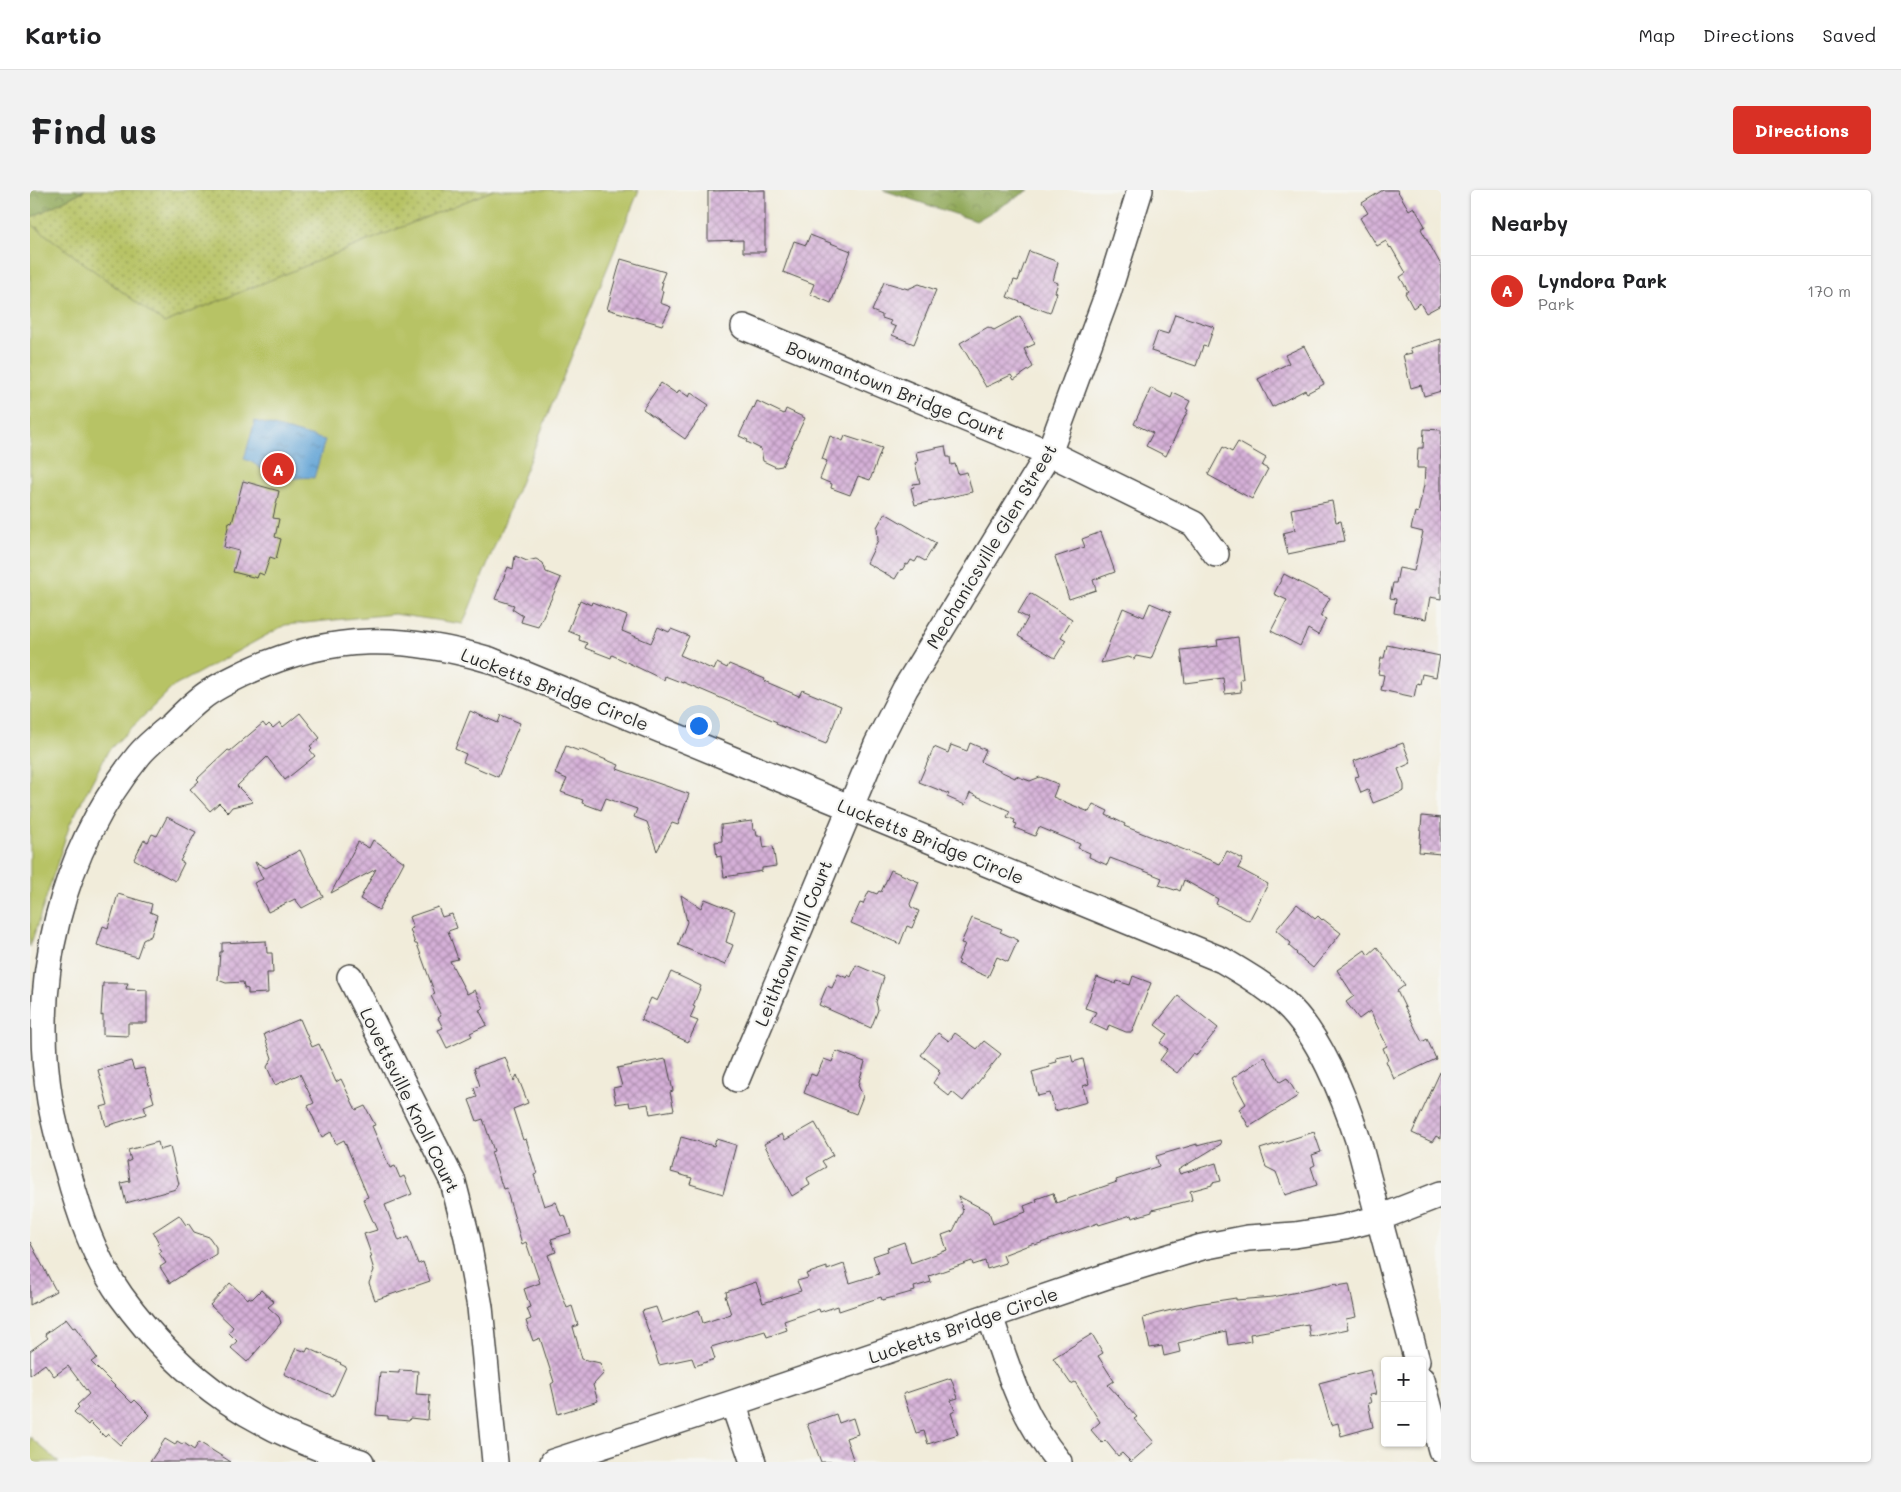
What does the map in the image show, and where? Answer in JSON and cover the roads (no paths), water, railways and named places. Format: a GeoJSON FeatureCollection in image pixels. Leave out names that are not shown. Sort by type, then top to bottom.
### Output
{"type":"FeatureCollection","features":[{"type":"Feature","properties":{"kind":"street","name":"Mechanicsville Glen Street"},"geometry":{"type":"LineString","coordinates":[[849,808],[877,744],[905,689],[1049,453],[1108,293],[1140,190]]}},
{"type":"Feature","properties":{"kind":"street","name":"Bowmantown Bridge Court"},"geometry":{"type":"LineString","coordinates":[[744,327],[1049,453],[1194,524],[1216,554]]}},
{"type":"Feature","properties":{"kind":"street","name":"Lucketts Bridge Circle"},"geometry":{"type":"LineString","coordinates":[[361,1462],[323,1451],[283,1434],[246,1414],[197,1379],[151,1334],[120,1294],[95,1251],[75,1200],[49,1099],[43,1039],[44,988],[54,929],[68,880],[86,840],[108,800],[140,754],[201,698],[233,678],[267,663],[305,651],[341,644],[380,641],[421,644],[456,650],[490,660],[1222,960],[1256,980],[1287,1004],[1321,1052],[1347,1105],[1379,1218]]}},
{"type":"Feature","properties":{"kind":"street","name":"Leithtown Mill Court"},"geometry":{"type":"LineString","coordinates":[[737,1079],[849,808]]}},
{"type":"Feature","properties":{"kind":"street","name":"Lovettsville Knoll Court"},"geometry":{"type":"LineString","coordinates":[[350,977],[453,1182],[467,1237],[480,1307],[494,1462]]}},
{"type":"Feature","properties":{"kind":"street","name":"Lucketts Bridge Circle"},"geometry":{"type":"LineString","coordinates":[[553,1462],[570,1458],[990,1316],[1202,1247],[1248,1238],[1345,1227],[1379,1218],[1441,1194]]}},
{"type":"Feature","properties":{"kind":"street"},"geometry":{"type":"LineString","coordinates":[[1379,1218],[1416,1357]]}},
{"type":"Feature","properties":{"kind":"street"},"geometry":{"type":"LineString","coordinates":[[990,1316],[1024,1410],[1044,1443],[1059,1462]]}},
{"type":"Feature","properties":{"kind":"street"},"geometry":{"type":"LineString","coordinates":[[1426,1395],[1441,1450]]}},
{"type":"Feature","properties":{"kind":"street"},"geometry":{"type":"LineString","coordinates":[[733,1403],[753,1462]]}},
{"type":"Feature","properties":{"kind":"water"},"geometry":{"type":"Polygon","coordinates":[[[255,421],[325,440],[314,478],[285,479],[275,477],[244,459],[255,421]]]}},
{"type":"Feature","properties":{"kind":"place","name":"Lyndora Park"},"geometry":{"type":"Point","coordinates":[278,469]}}]}
